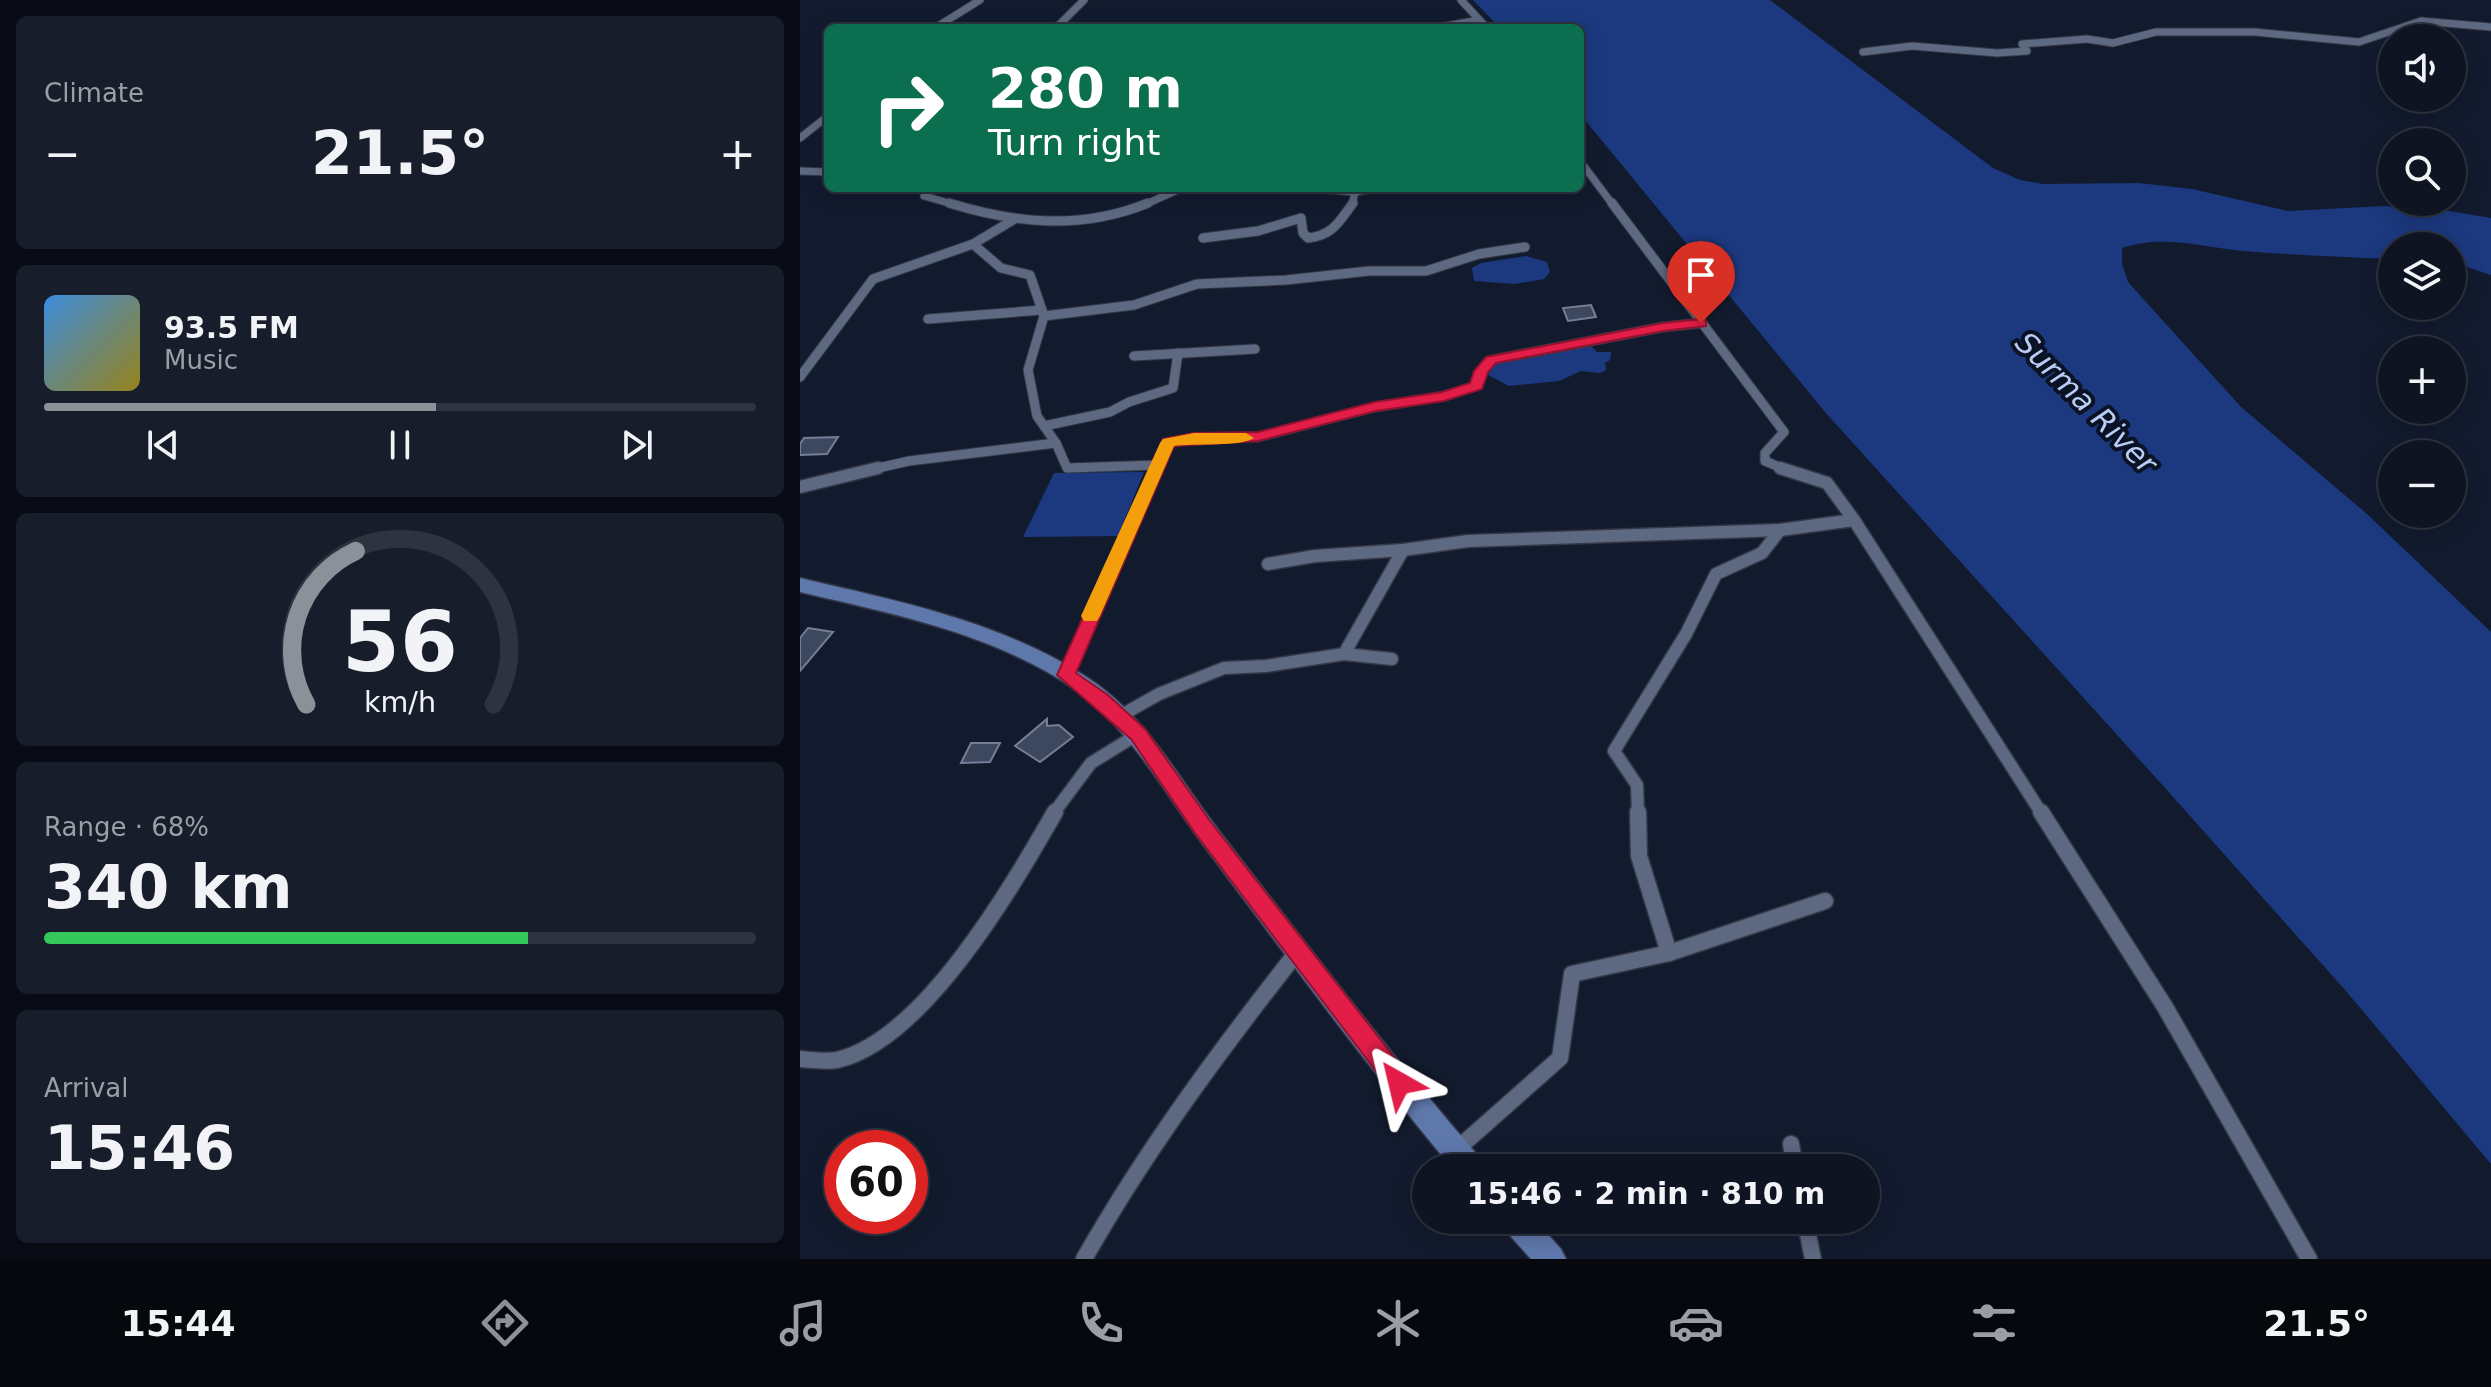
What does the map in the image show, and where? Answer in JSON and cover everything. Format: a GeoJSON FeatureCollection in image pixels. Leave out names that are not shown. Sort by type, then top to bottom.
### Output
{"type":"FeatureCollection","features":[{"type":"Feature","properties":{"kind":"main road"},"geometry":{"type":"LineString","coordinates":[[800,585],[946,619],[1034,655],[1120,716],[1138,734],[1202,827],[1413,1102],[1459,1154]]}},
{"type":"Feature","properties":{"kind":"main road"},"geometry":{"type":"LineString","coordinates":[[1528,1234],[1551,1259]]}},
{"type":"Feature","properties":{"kind":"street"},"geometry":{"type":"LineString","coordinates":[[941,24],[980,0]]}},
{"type":"Feature","properties":{"kind":"street"},"geometry":{"type":"LineString","coordinates":[[1060,24],[1084,0]]}},
{"type":"Feature","properties":{"kind":"street"},"geometry":{"type":"LineString","coordinates":[[1461,0],[1483,24]]}},
{"type":"Feature","properties":{"kind":"street"},"geometry":{"type":"LineString","coordinates":[[1457,24],[1479,20]]}},
{"type":"Feature","properties":{"kind":"street"},"geometry":{"type":"LineString","coordinates":[[1863,52],[1912,46],[1997,53],[2027,51],[2022,44],[2087,39],[2113,43],[2156,32],[2255,32],[2359,42],[2421,21],[2491,27]]}},
{"type":"Feature","properties":{"kind":"street"},"geometry":{"type":"LineString","coordinates":[[800,138],[824,119]]}},
{"type":"Feature","properties":{"kind":"street"},"geometry":{"type":"LineString","coordinates":[[1584,166],[1784,432],[1765,453],[1765,461],[1827,483],[1854,520],[2165,1007],[2309,1259]]}},
{"type":"Feature","properties":{"kind":"street"},"geometry":{"type":"LineString","coordinates":[[800,171],[824,172]]}},
{"type":"Feature","properties":{"kind":"street"},"geometry":{"type":"LineString","coordinates":[[925,192],[924,196],[1013,220],[1086,220],[1129,211],[1157,202],[1175,192]]}},
{"type":"Feature","properties":{"kind":"street"},"geometry":{"type":"LineString","coordinates":[[1203,238],[1258,231],[1301,218],[1303,233],[1308,238],[1324,237],[1337,230],[1356,202],[1355,192]]}},
{"type":"Feature","properties":{"kind":"street"},"geometry":{"type":"LineString","coordinates":[[800,377],[873,279],[973,244],[1013,220]]}},
{"type":"Feature","properties":{"kind":"street"},"geometry":{"type":"LineString","coordinates":[[973,244],[1001,268],[1030,275],[1043,313],[1028,370],[1037,416],[1056,443],[1067,468],[1158,465]]}},
{"type":"Feature","properties":{"kind":"street"},"geometry":{"type":"LineString","coordinates":[[928,319],[1134,305],[1197,284],[1286,280],[1369,271],[1426,271],[1479,254],[1525,247]]}},
{"type":"Feature","properties":{"kind":"street"},"geometry":{"type":"LineString","coordinates":[[1066,675],[1168,443],[1194,438],[1258,437],[1375,407],[1444,396],[1476,386],[1481,371],[1492,360],[1663,327],[1701,323]]}},
{"type":"Feature","properties":{"kind":"street"},"geometry":{"type":"LineString","coordinates":[[1134,356],[1255,349]]}},
{"type":"Feature","properties":{"kind":"street"},"geometry":{"type":"LineString","coordinates":[[1044,426],[1102,415],[1129,402],[1173,388],[1178,353]]}},
{"type":"Feature","properties":{"kind":"street"},"geometry":{"type":"LineString","coordinates":[[800,487],[909,461],[1056,443]]}},
{"type":"Feature","properties":{"kind":"street"},"geometry":{"type":"LineString","coordinates":[[1268,564],[1315,556],[1403,550],[1468,541],[1780,530],[1854,520]]}},
{"type":"Feature","properties":{"kind":"street"},"geometry":{"type":"LineString","coordinates":[[1669,953],[1639,856],[1637,785],[1614,751],[1686,634],[1716,574],[1762,553],[1780,530]]}},
{"type":"Feature","properties":{"kind":"street"},"geometry":{"type":"LineString","coordinates":[[1344,654],[1403,550]]}},
{"type":"Feature","properties":{"kind":"street"},"geometry":{"type":"LineString","coordinates":[[1120,716],[1159,694],[1224,668],[1266,666],[1344,654],[1392,659]]}},
{"type":"Feature","properties":{"kind":"street"},"geometry":{"type":"LineString","coordinates":[[800,1059],[825,1061],[843,1058],[893,1027],[963,957],[1014,887],[1062,800],[1091,764],[1138,734]]}},
{"type":"Feature","properties":{"kind":"street"},"geometry":{"type":"LineString","coordinates":[[1468,1154],[1560,1058],[1572,974],[1669,953],[1825,901]]}},
{"type":"Feature","properties":{"kind":"street"},"geometry":{"type":"LineString","coordinates":[[1084,1259],[1105,1219],[1202,1073],[1298,951]]}},
{"type":"Feature","properties":{"kind":"street"},"geometry":{"type":"LineString","coordinates":[[1791,1144],[1793,1154]]}},
{"type":"Feature","properties":{"kind":"street"},"geometry":{"type":"LineString","coordinates":[[1808,1234],[1813,1259]]}},
{"type":"Feature","properties":{"kind":"water","name":"Surma River"},"geometry":{"type":"Polygon","coordinates":[[[1473,0],[1770,0],[1993,168],[2020,180],[2043,184],[2139,183],[2192,189],[2288,211],[2378,206],[2378,216],[2466,214],[2491,218],[2491,275],[2466,267],[2466,232],[2378,232],[2378,258],[2152,242],[2122,248],[2122,264],[2128,282],[2241,407],[2367,514],[2378,528],[2382,528],[2491,632],[2491,1164],[2346,991],[1825,412],[1584,119],[1584,24],[1496,24],[1473,0]]]}},
{"type":"Feature","properties":{"kind":"water"},"geometry":{"type":"Polygon","coordinates":[[[1526,256],[1547,262],[1550,272],[1544,279],[1515,284],[1474,281],[1472,268],[1481,263],[1526,256]]]}},
{"type":"Feature","properties":{"kind":"water"},"geometry":{"type":"Polygon","coordinates":[[[1589,344],[1597,352],[1611,352],[1610,360],[1605,363],[1606,370],[1600,373],[1581,371],[1559,381],[1509,386],[1488,375],[1496,360],[1589,344]]]}},
{"type":"Feature","properties":{"kind":"water"},"geometry":{"type":"Polygon","coordinates":[[[1144,472],[1118,536],[1023,537],[1054,473],[1144,472]]]}},
{"type":"Feature","properties":{"kind":"building"},"geometry":{"type":"Polygon","coordinates":[[[1591,305],[1596,317],[1568,321],[1563,308],[1591,305]]]}},
{"type":"Feature","properties":{"kind":"building"},"geometry":{"type":"Polygon","coordinates":[[[838,437],[827,454],[800,455],[800,444],[804,438],[838,437]]]}},
{"type":"Feature","properties":{"kind":"building"},"geometry":{"type":"Polygon","coordinates":[[[808,628],[833,632],[800,671],[800,638],[808,628]]]}},
{"type":"Feature","properties":{"kind":"building"},"geometry":{"type":"Polygon","coordinates":[[[1047,719],[1047,726],[1059,725],[1073,737],[1040,762],[1015,746],[1047,719]]]}},
{"type":"Feature","properties":{"kind":"building"},"geometry":{"type":"Polygon","coordinates":[[[971,743],[1000,743],[990,762],[961,763],[971,743]]]}},
{"type":"Feature","properties":{"kind":"slow traffic"},"geometry":{"type":"LineString","coordinates":[[1090,616],[1168,443],[1194,438],[1246,438]]}},
{"type":"Feature","properties":{"kind":"route"},"geometry":{"type":"LineString","coordinates":[[1399,1083],[1202,827],[1138,734],[1101,700],[1066,675],[1168,443],[1194,438],[1258,437],[1375,407],[1444,396],[1476,386],[1481,371],[1492,360],[1663,327],[1701,323]]}}]}
